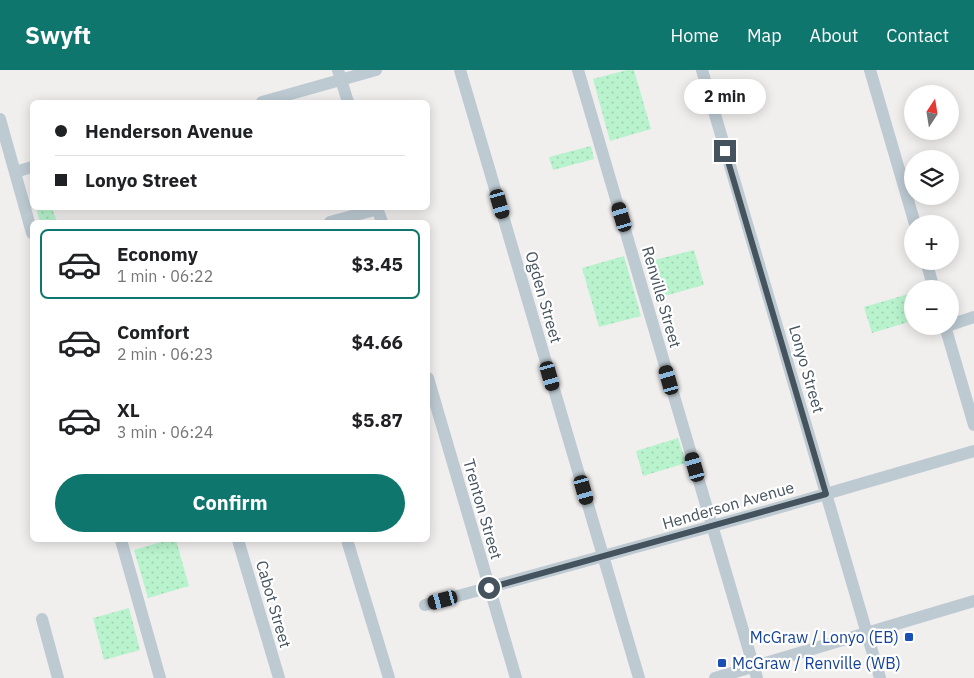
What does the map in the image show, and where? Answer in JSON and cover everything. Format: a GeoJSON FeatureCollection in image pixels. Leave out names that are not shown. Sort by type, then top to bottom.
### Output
{"type":"FeatureCollection","features":[{"type":"Feature","properties":{"kind":"street"},"geometry":{"type":"LineString","coordinates":[[268,100],[340,75],[376,70]]}},
{"type":"Feature","properties":{"kind":"street","name":"Ogden Street"},"geometry":{"type":"LineString","coordinates":[[460,70],[639,678]]}},
{"type":"Feature","properties":{"kind":"street","name":"Renville Street"},"geometry":{"type":"LineString","coordinates":[[578,70],[756,672]]}},
{"type":"Feature","properties":{"kind":"street","name":"Lonyo Street"},"geometry":{"type":"LineString","coordinates":[[702,70],[880,678]]}},
{"type":"Feature","properties":{"kind":"street"},"geometry":{"type":"LineString","coordinates":[[870,70],[912,215]]}},
{"type":"Feature","properties":{"kind":"street"},"geometry":{"type":"LineString","coordinates":[[340,75],[347,100]]}},
{"type":"Feature","properties":{"kind":"street"},"geometry":{"type":"LineString","coordinates":[[0,118],[30,226]]}},
{"type":"Feature","properties":{"kind":"street"},"geometry":{"type":"LineString","coordinates":[[15,172],[30,168]]}},
{"type":"Feature","properties":{"kind":"street"},"geometry":{"type":"LineString","coordinates":[[337,220],[371,210]]}},
{"type":"Feature","properties":{"kind":"street"},"geometry":{"type":"LineString","coordinates":[[959,321],[974,317]]}},
{"type":"Feature","properties":{"kind":"street"},"geometry":{"type":"LineString","coordinates":[[948,335],[974,425]]}},
{"type":"Feature","properties":{"kind":"street","name":"Trenton Street"},"geometry":{"type":"LineString","coordinates":[[430,385],[516,678]]}},
{"type":"Feature","properties":{"kind":"street","name":"Henderson Avenue"},"geometry":{"type":"LineString","coordinates":[[425,605],[713,526],[974,450]]}},
{"type":"Feature","properties":{"kind":"street"},"geometry":{"type":"LineString","coordinates":[[121,542],[160,678]]}},
{"type":"Feature","properties":{"kind":"street","name":"Cabot Street"},"geometry":{"type":"LineString","coordinates":[[239,542],[279,678]]}},
{"type":"Feature","properties":{"kind":"street"},"geometry":{"type":"LineString","coordinates":[[348,542],[389,678]]}},
{"type":"Feature","properties":{"kind":"street"},"geometry":{"type":"LineString","coordinates":[[715,678],[756,672],[867,633],[974,601]]}},
{"type":"Feature","properties":{"kind":"street"},"geometry":{"type":"LineString","coordinates":[[42,619],[58,678]]}},
{"type":"Feature","properties":{"kind":"green space"},"geometry":{"type":"Polygon","coordinates":[[[627,70],[634,70],[651,129],[610,141],[593,79],[627,70]]]}},
{"type":"Feature","properties":{"kind":"green space"},"geometry":{"type":"Polygon","coordinates":[[[591,146],[594,159],[553,170],[549,157],[591,146]]]}},
{"type":"Feature","properties":{"kind":"green space"},"geometry":{"type":"Polygon","coordinates":[[[37,210],[53,210],[56,220],[39,220],[37,210]]]}},
{"type":"Feature","properties":{"kind":"green space"},"geometry":{"type":"Polygon","coordinates":[[[694,250],[704,285],[657,298],[647,262],[694,250]]]}},
{"type":"Feature","properties":{"kind":"green space"},"geometry":{"type":"Polygon","coordinates":[[[624,256],[641,316],[599,327],[582,268],[624,256]]]}},
{"type":"Feature","properties":{"kind":"green space"},"geometry":{"type":"Polygon","coordinates":[[[904,295],[904,323],[872,333],[864,307],[904,295]]]}},
{"type":"Feature","properties":{"kind":"green space"},"geometry":{"type":"Polygon","coordinates":[[[678,438],[686,463],[643,476],[636,451],[678,438]]]}},
{"type":"Feature","properties":{"kind":"green space"},"geometry":{"type":"Polygon","coordinates":[[[161,542],[177,542],[189,586],[148,598],[134,550],[161,542]]]}},
{"type":"Feature","properties":{"kind":"green space"},"geometry":{"type":"Polygon","coordinates":[[[129,608],[140,650],[104,660],[93,618],[129,608]]]}},
{"type":"Feature","properties":{"kind":"place","name":"McGraw / Lonyo (EB)"},"geometry":{"type":"Point","coordinates":[909,637]}},
{"type":"Feature","properties":{"kind":"place","name":"McGraw / Renville (WB)"},"geometry":{"type":"Point","coordinates":[722,663]}},
{"type":"Feature","properties":{"kind":"route"},"geometry":{"type":"LineString","coordinates":[[489,588],[826,494],[725,151]]}}]}
